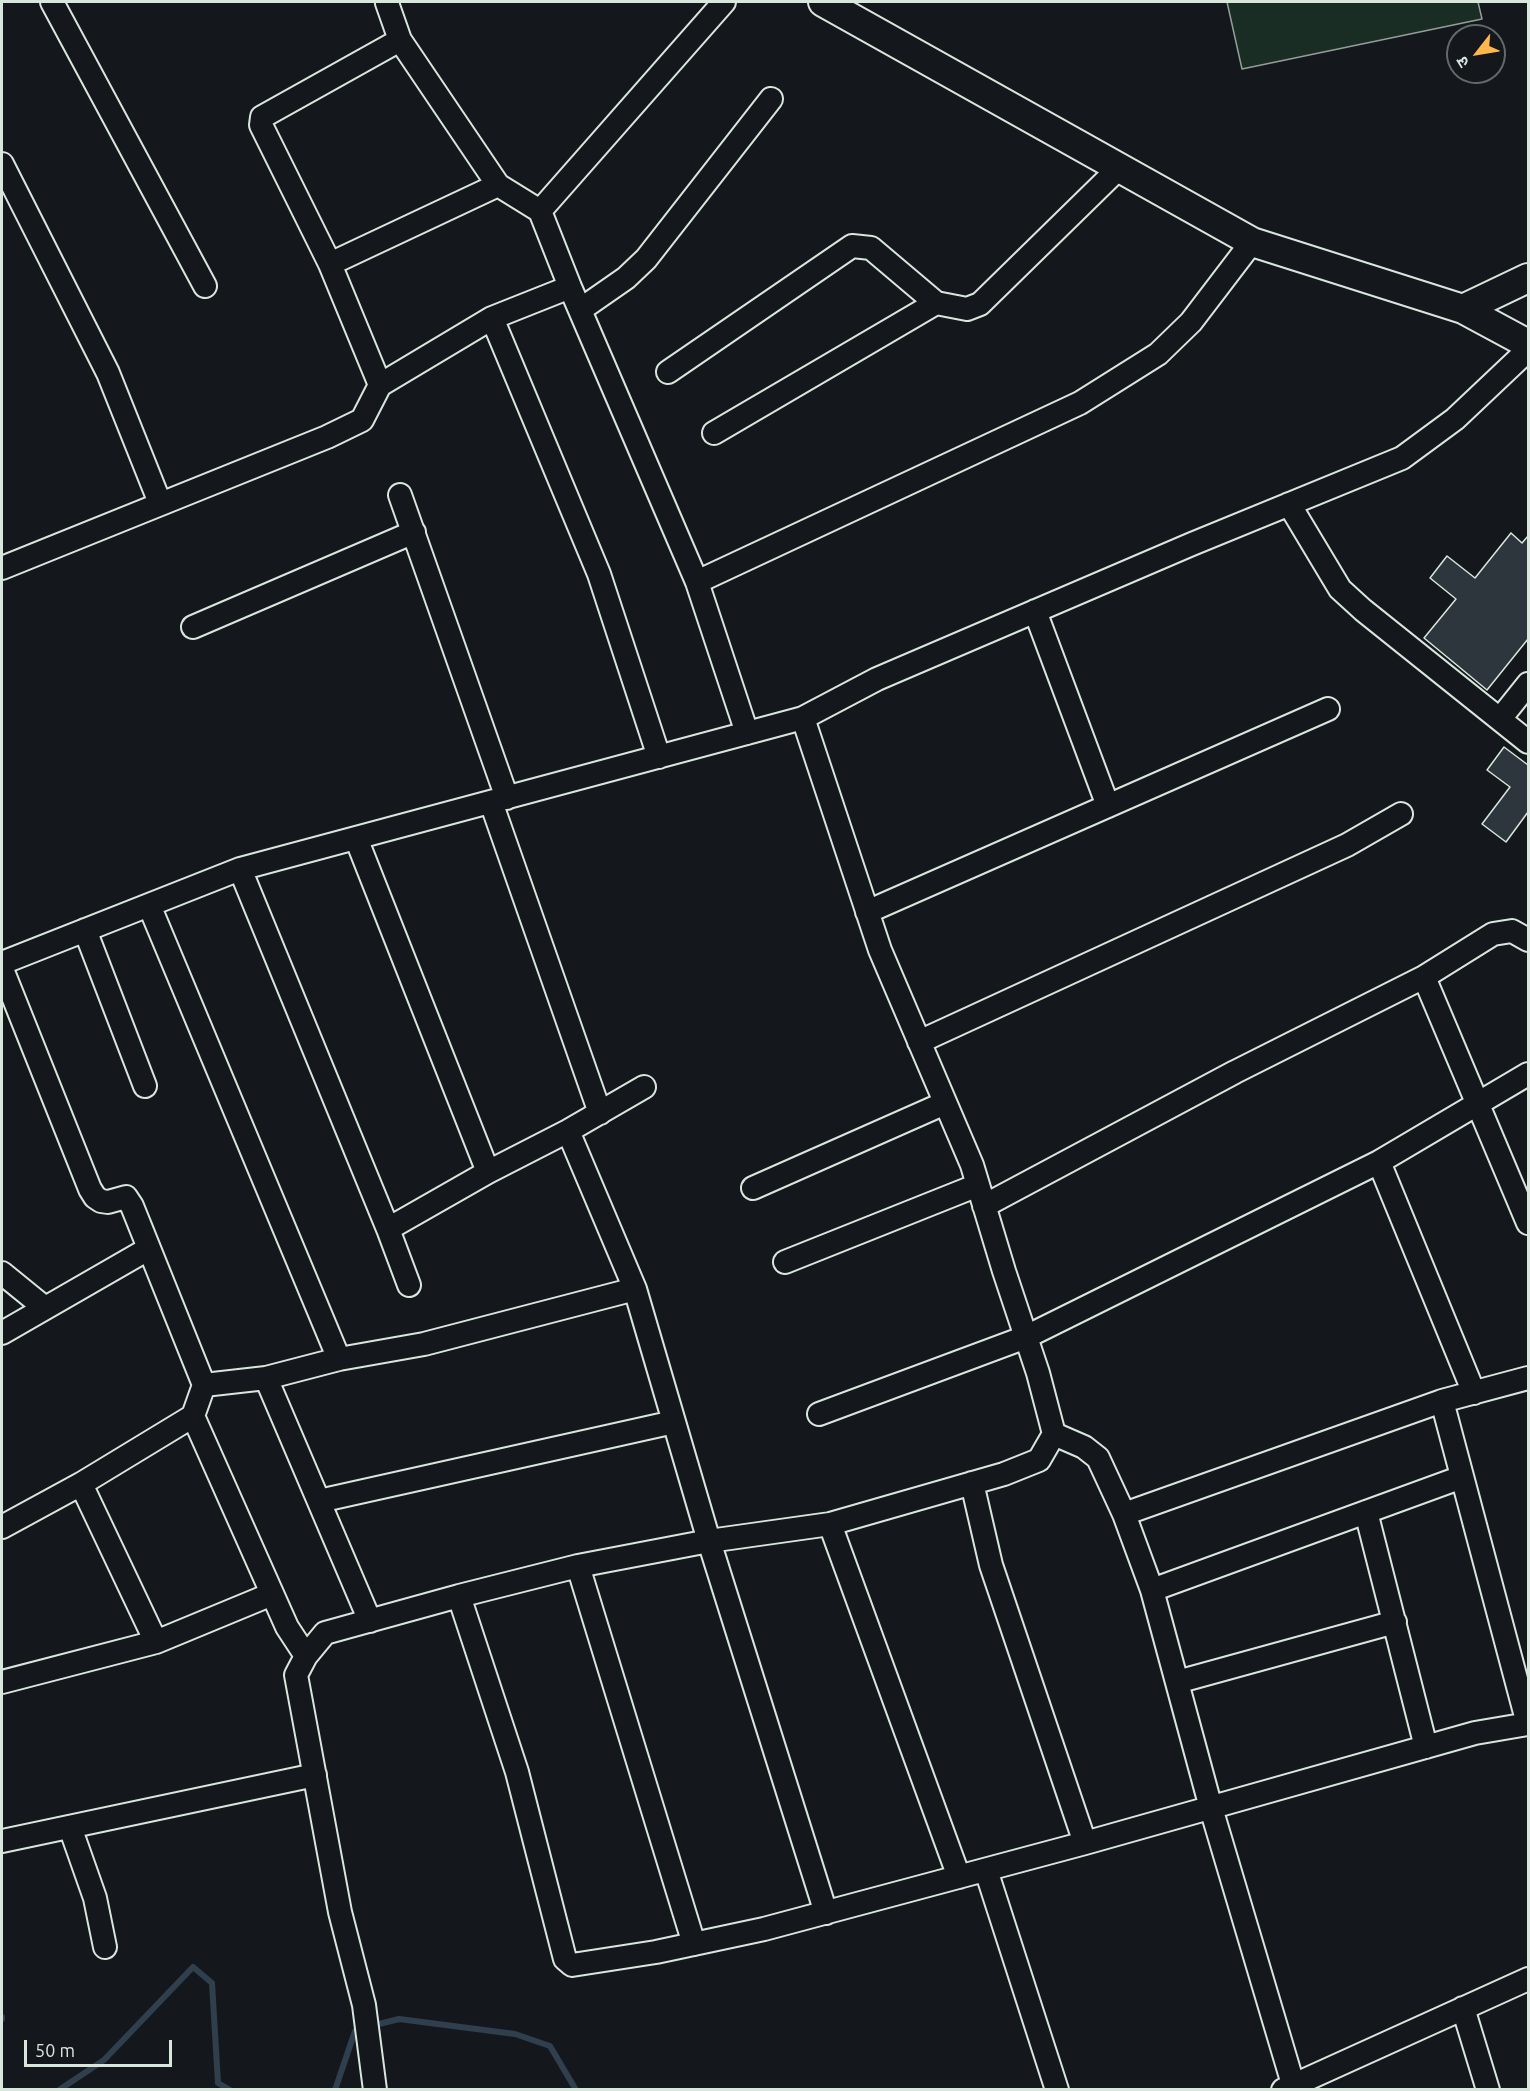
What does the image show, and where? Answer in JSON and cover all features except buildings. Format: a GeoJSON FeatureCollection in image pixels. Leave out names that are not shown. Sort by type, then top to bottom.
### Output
{"type":"FeatureCollection","features":[{"type":"Feature","properties":{"kind":"main road"},"geometry":{"type":"LineString","coordinates":[[823,2],[1252,242],[1463,309],[1528,344]]}},
{"type":"Feature","properties":{"kind":"main road"},"geometry":{"type":"LineString","coordinates":[[1463,309],[1528,278]]}},
{"type":"Feature","properties":{"kind":"street"},"geometry":{"type":"LineString","coordinates":[[52,2],[205,286]]}},
{"type":"Feature","properties":{"kind":"street"},"geometry":{"type":"LineString","coordinates":[[387,2],[400,40],[498,184],[540,212],[697,582],[747,733]]}},
{"type":"Feature","properties":{"kind":"street"},"geometry":{"type":"LineString","coordinates":[[540,212],[724,2]]}},
{"type":"Feature","properties":{"kind":"street"},"geometry":{"type":"LineString","coordinates":[[380,385],[330,264],[261,125],[262,117],[400,40]]}},
{"type":"Feature","properties":{"kind":"street"},"geometry":{"type":"LineString","coordinates":[[580,310],[626,278],[646,259],[771,99]]}},
{"type":"Feature","properties":{"kind":"street"},"geometry":{"type":"LineString","coordinates":[[668,372],[852,246],[871,248],[936,303],[967,309],[980,304],[1120,167]]}},
{"type":"Feature","properties":{"kind":"street"},"geometry":{"type":"LineString","coordinates":[[3,169],[108,373],[160,503]]}},
{"type":"Feature","properties":{"kind":"street"},"geometry":{"type":"LineString","coordinates":[[330,264],[498,184]]}},
{"type":"Feature","properties":{"kind":"street"},"geometry":{"type":"LineString","coordinates":[[697,582],[1080,403],[1158,354],[1191,322],[1252,242]]}},
{"type":"Feature","properties":{"kind":"street"},"geometry":{"type":"LineString","coordinates":[[2,568],[327,437],[362,420],[380,385],[492,318],[570,287]]}},
{"type":"Feature","properties":{"kind":"street"},"geometry":{"type":"LineString","coordinates":[[714,433],[936,303]]}},
{"type":"Feature","properties":{"kind":"street"},"geometry":{"type":"LineString","coordinates":[[492,318],[599,574],[659,757]]}},
{"type":"Feature","properties":{"kind":"street"},"geometry":{"type":"LineString","coordinates":[[2,963],[240,869],[803,718],[877,680],[1035,611],[1402,458],[1455,419],[1528,350]]}},
{"type":"Feature","properties":{"kind":"street"},"geometry":{"type":"LineString","coordinates":[[400,495],[414,532],[600,1113]]}},
{"type":"Feature","properties":{"kind":"street"},"geometry":{"type":"LineString","coordinates":[[1288,504],[1340,589],[1363,610],[1528,741]]}},
{"type":"Feature","properties":{"kind":"street"},"geometry":{"type":"LineString","coordinates":[[193,627],[414,532]]}},
{"type":"Feature","properties":{"kind":"street"},"geometry":{"type":"LineString","coordinates":[[1035,611],[1107,806]]}},
{"type":"Feature","properties":{"kind":"street"},"geometry":{"type":"LineString","coordinates":[[1500,719],[1528,684]]}},
{"type":"Feature","properties":{"kind":"street"},"geometry":{"type":"LineString","coordinates":[[867,912],[1328,709]]}},
{"type":"Feature","properties":{"kind":"street"},"geometry":{"type":"LineString","coordinates":[[375,2090],[364,2004],[340,1912],[296,1675],[306,1656],[325,1633],[578,1566],[709,1541],[830,1524],[1004,1474],[1039,1460],[1054,1434],[1038,1373],[972,1164],[880,950],[803,718]]}},
{"type":"Feature","properties":{"kind":"street"},"geometry":{"type":"LineString","coordinates":[[919,1042],[1347,845],[1401,813]]}},
{"type":"Feature","properties":{"kind":"street"},"geometry":{"type":"LineString","coordinates":[[356,838],[488,1172]]}},
{"type":"Feature","properties":{"kind":"street"},"geometry":{"type":"LineString","coordinates":[[240,869],[409,1284]]}},
{"type":"Feature","properties":{"kind":"street"},"geometry":{"type":"LineString","coordinates":[[149,905],[339,1359]]}},
{"type":"Feature","properties":{"kind":"street"},"geometry":{"type":"LineString","coordinates":[[85,930],[145,1086]]}},
{"type":"Feature","properties":{"kind":"street"},"geometry":{"type":"LineString","coordinates":[[785,1262],[981,1195],[1424,977],[1493,934],[1512,931],[1528,940]]}},
{"type":"Feature","properties":{"kind":"street"},"geometry":{"type":"LineString","coordinates":[[2,969],[90,1189],[101,1201],[108,1202],[126,1197],[129,1199],[204,1385],[193,1416],[81,1484],[2,1527]]}},
{"type":"Feature","properties":{"kind":"street"},"geometry":{"type":"LineString","coordinates":[[1424,977],[1528,1223]]}},
{"type":"Feature","properties":{"kind":"street"},"geometry":{"type":"LineString","coordinates":[[819,1414],[1026,1337],[1379,1162],[1528,1074]]}},
{"type":"Feature","properties":{"kind":"street"},"geometry":{"type":"LineString","coordinates":[[388,1229],[644,1087]]}},
{"type":"Feature","properties":{"kind":"street"},"geometry":{"type":"LineString","coordinates":[[753,1188],[945,1103]]}},
{"type":"Feature","properties":{"kind":"street"},"geometry":{"type":"LineString","coordinates":[[568,1131],[635,1289],[709,1541],[826,1913]]}},
{"type":"Feature","properties":{"kind":"street"},"geometry":{"type":"LineString","coordinates":[[1379,1162],[1474,1393]]}},
{"type":"Feature","properties":{"kind":"street"},"geometry":{"type":"LineString","coordinates":[[2,1333],[148,1249]]}},
{"type":"Feature","properties":{"kind":"street"},"geometry":{"type":"LineString","coordinates":[[2,1273],[45,1308]]}},
{"type":"Feature","properties":{"kind":"street"},"geometry":{"type":"LineString","coordinates":[[204,1385],[266,1378],[339,1359],[424,1344],[635,1289]]}},
{"type":"Feature","properties":{"kind":"street"},"geometry":{"type":"LineString","coordinates":[[266,1378],[370,1620]]}},
{"type":"Feature","properties":{"kind":"street"},"geometry":{"type":"LineString","coordinates":[[1124,1514],[1442,1401],[1528,1378]]}},
{"type":"Feature","properties":{"kind":"street"},"geometry":{"type":"LineString","coordinates":[[459,1596],[517,1773],[565,1959],[572,1965],[586,1964],[694,1944],[764,1929],[987,1870],[1475,1733],[1528,1724],[1523,1680],[1462,1477],[1442,1401]]}},
{"type":"Feature","properties":{"kind":"street"},"geometry":{"type":"LineString","coordinates":[[193,1416],[287,1627],[306,1656]]}},
{"type":"Feature","properties":{"kind":"street"},"geometry":{"type":"LineString","coordinates":[[319,1501],[674,1422]]}},
{"type":"Feature","properties":{"kind":"street"},"geometry":{"type":"LineString","coordinates":[[1054,1434],[1084,1447],[1098,1458],[1124,1514],[1152,1590],[1288,2087],[1528,1979]]}},
{"type":"Feature","properties":{"kind":"street"},"geometry":{"type":"LineString","coordinates":[[1152,1590],[1462,1477]]}},
{"type":"Feature","properties":{"kind":"street"},"geometry":{"type":"LineString","coordinates":[[972,1483],[990,1565],[1085,1843]]}},
{"type":"Feature","properties":{"kind":"street"},"geometry":{"type":"LineString","coordinates":[[81,1484],[156,1642]]}},
{"type":"Feature","properties":{"kind":"street"},"geometry":{"type":"LineString","coordinates":[[1366,1512],[1426,1747]]}},
{"type":"Feature","properties":{"kind":"street"},"geometry":{"type":"LineString","coordinates":[[830,1524],[959,1877]]}},
{"type":"Feature","properties":{"kind":"street"},"geometry":{"type":"LineString","coordinates":[[578,1566],[694,1944]]}},
{"type":"Feature","properties":{"kind":"street"},"geometry":{"type":"LineString","coordinates":[[2,1683],[156,1642],[273,1594]]}},
{"type":"Feature","properties":{"kind":"street"},"geometry":{"type":"LineString","coordinates":[[1177,1683],[1395,1622]]}},
{"type":"Feature","properties":{"kind":"street"},"geometry":{"type":"LineString","coordinates":[[2,1841],[315,1775]]}},
{"type":"Feature","properties":{"kind":"street"},"geometry":{"type":"LineString","coordinates":[[70,1827],[95,1898],[105,1947]]}},
{"type":"Feature","properties":{"kind":"street"},"geometry":{"type":"LineString","coordinates":[[987,1870],[1057,2090]]}},
{"type":"Feature","properties":{"kind":"street"},"geometry":{"type":"LineString","coordinates":[[1463,2008],[1488,2090]]}},
{"type":"Feature","properties":{"kind":"green space"},"geometry":{"type":"Polygon","coordinates":[[[1227,2],[1478,2],[1482,19],[1446,24],[1446,26],[1242,69],[1227,2]]]}},
{"type":"Feature","properties":{"kind":"waterway"},"geometry":{"type":"LineString","coordinates":[[59,2090],[104,2060],[193,1967],[212,1983],[218,2083],[230,2090]]}},
{"type":"Feature","properties":{"kind":"waterway"},"geometry":{"type":"LineString","coordinates":[[371,2026],[399,2019],[515,2034],[550,2046],[576,2090]]}},
{"type":"Feature","properties":{"kind":"waterway"},"geometry":{"type":"LineString","coordinates":[[335,2090],[355,2031],[361,2029]]}}]}
